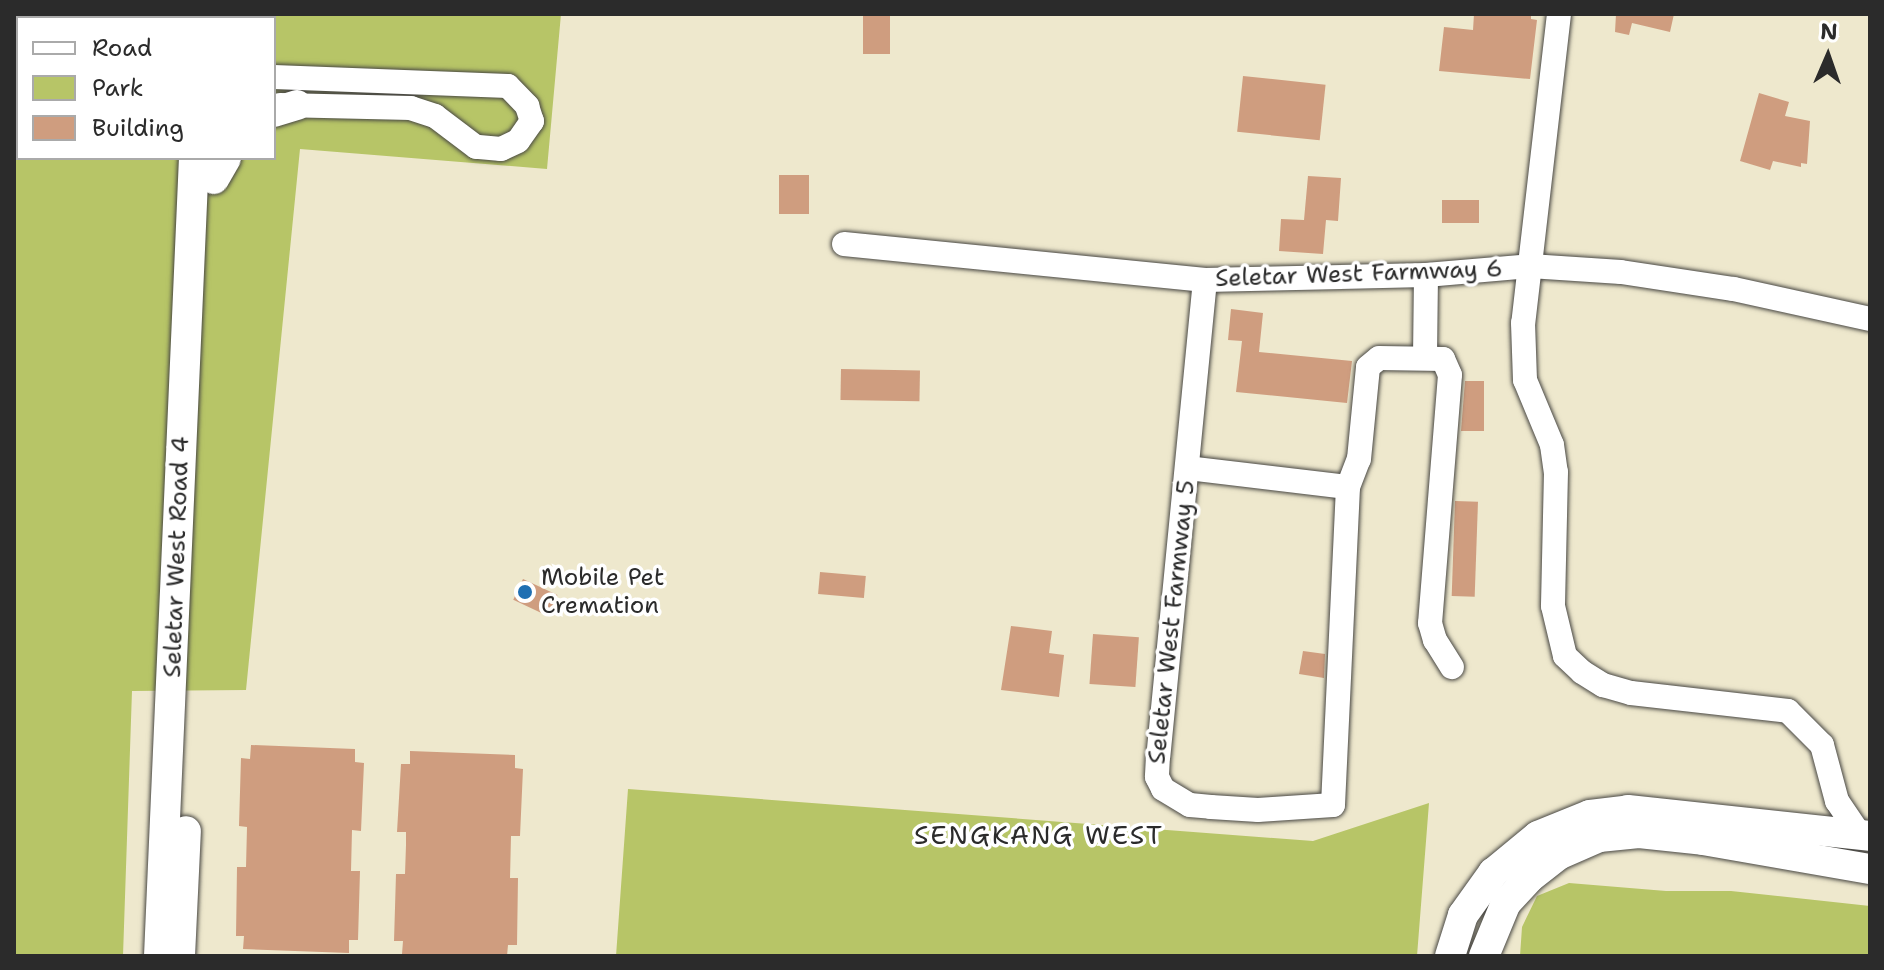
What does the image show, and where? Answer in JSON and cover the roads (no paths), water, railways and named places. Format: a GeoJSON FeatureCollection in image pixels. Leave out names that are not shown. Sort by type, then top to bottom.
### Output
{"type":"FeatureCollection","features":[{"type":"Feature","properties":{"kind":"main road","name":"Seletar West Road 4"},"geometry":{"type":"LineString","coordinates":[[159,956],[204,164]]}},
{"type":"Feature","properties":{"kind":"main road","name":"Seletar West Road 4"},"geometry":{"type":"LineString","coordinates":[[180,956],[204,164]]}},
{"type":"Feature","properties":{"kind":"main road"},"geometry":{"type":"LineString","coordinates":[[1450,956],[1471,900],[1493,873],[1538,836],[1590,815],[1628,810],[1865,836]]}},
{"type":"Feature","properties":{"kind":"main road"},"geometry":{"type":"LineString","coordinates":[[1484,956],[1506,903],[1529,878],[1558,855],[1599,837],[1639,833],[1703,840],[1859,867]]}},
{"type":"Feature","properties":{"kind":"street"},"geometry":{"type":"LineString","coordinates":[[1559,14],[1523,323],[1525,380],[1552,445],[1556,472],[1553,606],[1565,656],[1582,672],[1603,685],[1631,693],[1788,711],[1822,745],[1837,801],[1865,836]]}},
{"type":"Feature","properties":{"kind":"street"},"geometry":{"type":"LineString","coordinates":[[276,77],[508,86],[527,106],[532,121],[518,141],[501,149],[476,147],[435,116],[411,108],[282,107]]}},
{"type":"Feature","properties":{"kind":"street","name":"Seletar West Farmway 6"},"geometry":{"type":"LineString","coordinates":[[844,244],[1205,280],[1426,275],[1530,266],[1621,272],[1734,289],[1870,319]]}},
{"type":"Feature","properties":{"kind":"street"},"geometry":{"type":"LineString","coordinates":[[1425,357],[1426,275]]}},
{"type":"Feature","properties":{"kind":"street","name":"Seletar West Farmway 5"},"geometry":{"type":"LineString","coordinates":[[1205,280],[1157,777],[1163,789],[1190,805],[1258,810],[1333,805],[1348,487]]}},
{"type":"Feature","properties":{"kind":"street"},"geometry":{"type":"LineString","coordinates":[[1188,468],[1348,487],[1359,459],[1368,367],[1379,358],[1443,359],[1450,375],[1430,623],[1435,640],[1452,667]]}},
{"type":"Feature","properties":{"kind":"street"},"geometry":{"type":"LineString","coordinates":[[1828,773],[1822,849],[1859,867]]}},
{"type":"Feature","properties":{"kind":"place","name":"Mobile Pet Cremation"},"geometry":{"type":"Point","coordinates":[525,592]}},
{"type":"Feature","properties":{"kind":"district","name":"SENGKANG WEST"},"geometry":{"type":"Point","coordinates":[1039,835]}}]}
